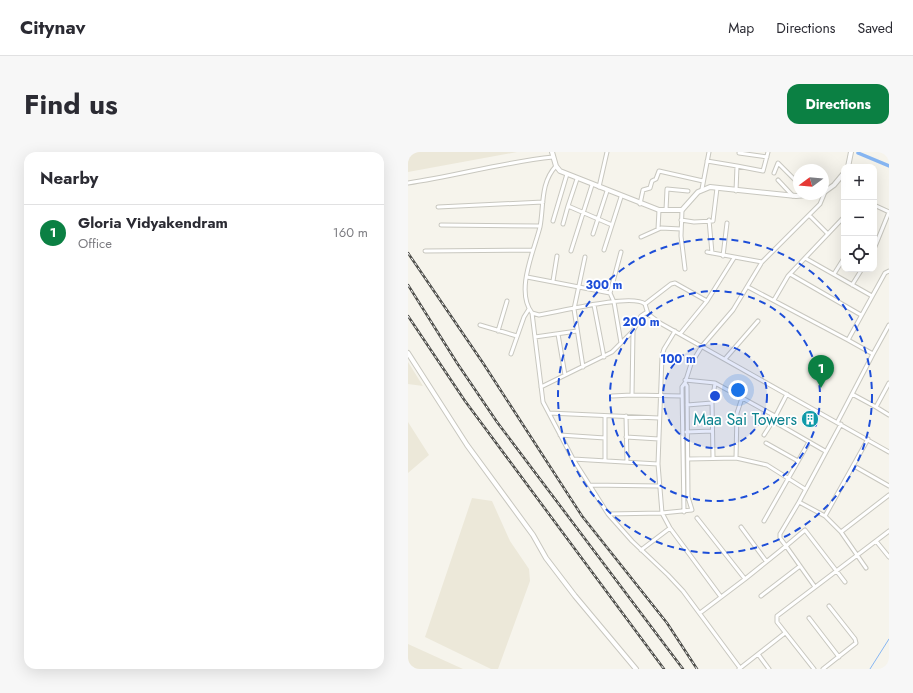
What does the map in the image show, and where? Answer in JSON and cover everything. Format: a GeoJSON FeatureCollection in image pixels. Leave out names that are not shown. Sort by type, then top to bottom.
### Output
{"type":"FeatureCollection","features":[{"type":"Feature","properties":{"kind":"street"},"geometry":{"type":"LineString","coordinates":[[598,188],[607,152]]}},
{"type":"Feature","properties":{"kind":"street"},"geometry":{"type":"LineString","coordinates":[[702,189],[709,152]]}},
{"type":"Feature","properties":{"kind":"street"},"geometry":{"type":"LineString","coordinates":[[707,161],[763,171],[768,152]]}},
{"type":"Feature","properties":{"kind":"street"},"geometry":{"type":"LineString","coordinates":[[849,164],[851,152]]}},
{"type":"Feature","properties":{"kind":"street"},"geometry":{"type":"LineString","coordinates":[[739,153],[767,157]]}},
{"type":"Feature","properties":{"kind":"street"},"geometry":{"type":"LineString","coordinates":[[408,183],[552,154],[556,166],[577,179],[621,197],[659,210],[682,210]]}},
{"type":"Feature","properties":{"kind":"street"},"geometry":{"type":"LineString","coordinates":[[774,173],[778,163],[793,178]]}},
{"type":"Feature","properties":{"kind":"street"},"geometry":{"type":"LineString","coordinates":[[556,166],[545,183],[540,226],[533,250],[525,292],[529,309],[532,313],[543,402],[573,459],[608,514],[641,550],[668,575],[700,613],[740,668],[785,633]]}},
{"type":"Feature","properties":{"kind":"street"},"geometry":{"type":"LineString","coordinates":[[736,191],[737,166]]}},
{"type":"Feature","properties":{"kind":"street"},"geometry":{"type":"LineString","coordinates":[[640,204],[643,190],[650,188],[659,171],[703,181]]}},
{"type":"Feature","properties":{"kind":"street"},"geometry":{"type":"LineString","coordinates":[[553,221],[567,174]]}},
{"type":"Feature","properties":{"kind":"street"},"geometry":{"type":"LineString","coordinates":[[829,188],[841,177]]}},
{"type":"Feature","properties":{"kind":"street"},"geometry":{"type":"LineString","coordinates":[[563,224],[577,179]]}},
{"type":"Feature","properties":{"kind":"street"},"geometry":{"type":"LineString","coordinates":[[778,180],[793,196]]}},
{"type":"Feature","properties":{"kind":"street"},"geometry":{"type":"LineString","coordinates":[[571,251],[592,185]]}},
{"type":"Feature","properties":{"kind":"street"},"geometry":{"type":"LineString","coordinates":[[685,269],[681,229],[682,210],[702,189],[710,187],[793,196]]}},
{"type":"Feature","properties":{"kind":"street"},"geometry":{"type":"LineString","coordinates":[[681,220],[694,222],[709,220],[713,221],[715,217],[718,188]]}},
{"type":"Feature","properties":{"kind":"street"},"geometry":{"type":"LineString","coordinates":[[666,210],[667,189],[688,192]]}},
{"type":"Feature","properties":{"kind":"street"},"geometry":{"type":"LineString","coordinates":[[593,234],[607,191]]}},
{"type":"Feature","properties":{"kind":"street"},"geometry":{"type":"LineString","coordinates":[[604,250],[621,197]]}},
{"type":"Feature","properties":{"kind":"street"},"geometry":{"type":"LineString","coordinates":[[684,512],[682,387],[691,364],[702,346],[732,310],[748,287],[762,262],[820,204],[821,200]]}},
{"type":"Feature","properties":{"kind":"street"},"geometry":{"type":"LineString","coordinates":[[438,207],[543,202]]}},
{"type":"Feature","properties":{"kind":"street"},"geometry":{"type":"LineString","coordinates":[[568,206],[612,225]]}},
{"type":"Feature","properties":{"kind":"street"},"geometry":{"type":"LineString","coordinates":[[877,206],[889,212],[877,242]]}},
{"type":"Feature","properties":{"kind":"street"},"geometry":{"type":"LineString","coordinates":[[658,229],[659,210]]}},
{"type":"Feature","properties":{"kind":"street"},"geometry":{"type":"LineString","coordinates":[[809,215],[828,234]]}},
{"type":"Feature","properties":{"kind":"street"},"geometry":{"type":"LineString","coordinates":[[709,220],[712,253]]}},
{"type":"Feature","properties":{"kind":"street"},"geometry":{"type":"LineString","coordinates":[[774,300],[790,274],[841,220]]}},
{"type":"Feature","properties":{"kind":"street"},"geometry":{"type":"LineString","coordinates":[[723,256],[728,223]]}},
{"type":"Feature","properties":{"kind":"street"},"geometry":{"type":"LineString","coordinates":[[441,226],[540,226]]}},
{"type":"Feature","properties":{"kind":"street"},"geometry":{"type":"LineString","coordinates":[[641,237],[658,229],[681,229]]}},
{"type":"Feature","properties":{"kind":"street"},"geometry":{"type":"LineString","coordinates":[[424,250],[533,250]]}},
{"type":"Feature","properties":{"kind":"street"},"geometry":{"type":"LineString","coordinates":[[620,343],[614,302],[610,293],[621,252]]}},
{"type":"Feature","properties":{"kind":"street"},"geometry":{"type":"LineString","coordinates":[[707,252],[762,262]]}},
{"type":"Feature","properties":{"kind":"street"},"geometry":{"type":"LineString","coordinates":[[553,281],[557,256]]}},
{"type":"Feature","properties":{"kind":"street"},"geometry":{"type":"LineString","coordinates":[[583,367],[574,309],[585,257]]}},
{"type":"Feature","properties":{"kind":"street"},"geometry":{"type":"LineString","coordinates":[[680,334],[707,301],[734,258]]}},
{"type":"Feature","properties":{"kind":"street"},"geometry":{"type":"LineString","coordinates":[[805,258],[872,296]]}},
{"type":"Feature","properties":{"kind":"street"},"geometry":{"type":"LineString","coordinates":[[834,274],[841,263]]}},
{"type":"Feature","properties":{"kind":"street"},"geometry":{"type":"LineString","coordinates":[[848,340],[885,273],[889,271]]}},
{"type":"Feature","properties":{"kind":"street"},"geometry":{"type":"LineString","coordinates":[[852,285],[860,272]]}},
{"type":"Feature","properties":{"kind":"street"},"geometry":{"type":"LineString","coordinates":[[790,274],[861,315]]}},
{"type":"Feature","properties":{"kind":"street"},"geometry":{"type":"LineString","coordinates":[[527,277],[610,293]]}},
{"type":"Feature","properties":{"kind":"street"},"geometry":{"type":"LineString","coordinates":[[645,304],[675,283],[707,301]]}},
{"type":"Feature","properties":{"kind":"street"},"geometry":{"type":"LineString","coordinates":[[748,287],[873,354]]}},
{"type":"Feature","properties":{"kind":"street"},"geometry":{"type":"LineString","coordinates":[[498,330],[507,301]]}},
{"type":"Feature","properties":{"kind":"street"},"geometry":{"type":"LineString","coordinates":[[532,313],[539,315],[614,302],[638,301],[645,304]]}},
{"type":"Feature","properties":{"kind":"street"},"geometry":{"type":"LineString","coordinates":[[645,304],[649,316],[889,452]]}},
{"type":"Feature","properties":{"kind":"street"},"geometry":{"type":"LineString","coordinates":[[594,305],[604,357]]}},
{"type":"Feature","properties":{"kind":"street"},"geometry":{"type":"LineString","coordinates":[[511,354],[529,309]]}},
{"type":"Feature","properties":{"kind":"street"},"geometry":{"type":"LineString","coordinates":[[541,387],[604,357],[633,330],[641,316],[647,312]]}},
{"type":"Feature","properties":{"kind":"street"},"geometry":{"type":"LineString","coordinates":[[725,359],[758,321]]}},
{"type":"Feature","properties":{"kind":"street"},"geometry":{"type":"LineString","coordinates":[[480,325],[517,336]]}},
{"type":"Feature","properties":{"kind":"street"},"geometry":{"type":"LineString","coordinates":[[838,422],[889,325]]}},
{"type":"Feature","properties":{"kind":"street"},"geometry":{"type":"LineString","coordinates":[[632,396],[633,330]]}},
{"type":"Feature","properties":{"kind":"street"},"geometry":{"type":"LineString","coordinates":[[535,337],[577,331]]}},
{"type":"Feature","properties":{"kind":"street"},"geometry":{"type":"LineString","coordinates":[[675,331],[662,352],[659,396],[658,464],[662,513],[670,528],[721,596]]}},
{"type":"Feature","properties":{"kind":"street"},"geometry":{"type":"LineString","coordinates":[[885,333],[889,335]]}},
{"type":"Feature","properties":{"kind":"street"},"geometry":{"type":"LineString","coordinates":[[558,334],[565,375]]}},
{"type":"Feature","properties":{"kind":"street"},"geometry":{"type":"LineString","coordinates":[[408,353],[467,445],[533,535],[546,558],[574,596],[636,669]]}},
{"type":"Feature","properties":{"kind":"street"},"geometry":{"type":"LineString","coordinates":[[685,382],[715,383],[775,416]]}},
{"type":"Feature","properties":{"kind":"street"},"geometry":{"type":"LineString","coordinates":[[608,514],[684,512],[692,510],[693,508],[688,497],[687,386],[685,382]]}},
{"type":"Feature","properties":{"kind":"street"},"geometry":{"type":"LineString","coordinates":[[712,457],[712,403],[715,383]]}},
{"type":"Feature","properties":{"kind":"street"},"geometry":{"type":"LineString","coordinates":[[876,407],[889,383]]}},
{"type":"Feature","properties":{"kind":"street"},"geometry":{"type":"LineString","coordinates":[[764,435],[787,394]]}},
{"type":"Feature","properties":{"kind":"street"},"geometry":{"type":"LineString","coordinates":[[852,394],[889,415]]}},
{"type":"Feature","properties":{"kind":"street"},"geometry":{"type":"LineString","coordinates":[[612,396],[682,396]]}},
{"type":"Feature","properties":{"kind":"street"},"geometry":{"type":"LineString","coordinates":[[736,458],[737,413],[742,398]]}},
{"type":"Feature","properties":{"kind":"street"},"geometry":{"type":"LineString","coordinates":[[687,405],[712,403]]}},
{"type":"Feature","properties":{"kind":"street"},"geometry":{"type":"LineString","coordinates":[[549,413],[659,418]]}},
{"type":"Feature","properties":{"kind":"street"},"geometry":{"type":"LineString","coordinates":[[605,416],[605,460]]}},
{"type":"Feature","properties":{"kind":"street"},"geometry":{"type":"LineString","coordinates":[[626,416],[627,462]]}},
{"type":"Feature","properties":{"kind":"street"},"geometry":{"type":"LineString","coordinates":[[773,421],[825,451]]}},
{"type":"Feature","properties":{"kind":"street"},"geometry":{"type":"LineString","coordinates":[[816,586],[780,538],[780,534],[841,424]]}},
{"type":"Feature","properties":{"kind":"street"},"geometry":{"type":"LineString","coordinates":[[683,432],[712,432]]}},
{"type":"Feature","properties":{"kind":"street"},"geometry":{"type":"LineString","coordinates":[[560,436],[605,438]]}},
{"type":"Feature","properties":{"kind":"street"},"geometry":{"type":"LineString","coordinates":[[626,437],[659,439]]}},
{"type":"Feature","properties":{"kind":"street"},"geometry":{"type":"LineString","coordinates":[[826,516],[868,439]]}},
{"type":"Feature","properties":{"kind":"street"},"geometry":{"type":"LineString","coordinates":[[764,521],[809,442]]}},
{"type":"Feature","properties":{"kind":"street"},"geometry":{"type":"LineString","coordinates":[[766,443],[798,461]]}},
{"type":"Feature","properties":{"kind":"street"},"geometry":{"type":"LineString","coordinates":[[688,459],[712,457],[736,458],[767,465],[805,489]]}},
{"type":"Feature","properties":{"kind":"street"},"geometry":{"type":"LineString","coordinates":[[573,459],[658,464]]}},
{"type":"Feature","properties":{"kind":"street"},"geometry":{"type":"LineString","coordinates":[[854,466],[889,486]]}},
{"type":"Feature","properties":{"kind":"street"},"geometry":{"type":"LineString","coordinates":[[589,485],[660,486]]}},
{"type":"Feature","properties":{"kind":"street"},"geometry":{"type":"LineString","coordinates":[[841,532],[889,495]]}},
{"type":"Feature","properties":{"kind":"street"},"geometry":{"type":"LineString","coordinates":[[799,502],[826,516],[841,532],[866,568]]}},
{"type":"Feature","properties":{"kind":"street"},"geometry":{"type":"LineString","coordinates":[[697,518],[745,579]]}},
{"type":"Feature","properties":{"kind":"street"},"geometry":{"type":"LineString","coordinates":[[741,527],[766,561]]}},
{"type":"Feature","properties":{"kind":"street"},"geometry":{"type":"LineString","coordinates":[[641,550],[670,528]]}},
{"type":"Feature","properties":{"kind":"street"},"geometry":{"type":"LineString","coordinates":[[700,613],[745,579],[805,530],[845,582]]}},
{"type":"Feature","properties":{"kind":"street"},"geometry":{"type":"LineString","coordinates":[[814,669],[777,622],[777,616],[889,531]]}},
{"type":"Feature","properties":{"kind":"street"},"geometry":{"type":"LineString","coordinates":[[876,541],[889,557]]}},
{"type":"Feature","properties":{"kind":"street"},"geometry":{"type":"LineString","coordinates":[[761,596],[800,566]]}},
{"type":"Feature","properties":{"kind":"street"},"geometry":{"type":"LineString","coordinates":[[823,669],[855,644],[856,641],[829,606]]}},
{"type":"Feature","properties":{"kind":"street"},"geometry":{"type":"LineString","coordinates":[[809,618],[839,657]]}},
{"type":"Feature","properties":{"kind":"street"},"geometry":{"type":"LineString","coordinates":[[758,654],[769,669]]}},
{"type":"Feature","properties":{"kind":"shaded area"},"geometry":{"type":"Polygon","coordinates":[[[408,152],[517,152],[408,172],[408,152]]]}},
{"type":"Feature","properties":{"kind":"shaded area"},"geometry":{"type":"Polygon","coordinates":[[[408,362],[423,386],[408,384],[408,362]]]}},
{"type":"Feature","properties":{"kind":"shaded area"},"geometry":{"type":"Polygon","coordinates":[[[408,422],[429,455],[408,473],[408,422]]]}},
{"type":"Feature","properties":{"kind":"shaded area"},"geometry":{"type":"Polygon","coordinates":[[[472,498],[492,501],[510,541],[529,569],[530,581],[498,669],[491,669],[425,637],[472,498]]]}},
{"type":"Feature","properties":{"kind":"shaded area"},"geometry":{"type":"Polygon","coordinates":[[[408,644],[463,669],[408,669],[408,644]]]}},
{"type":"Feature","properties":{"kind":"waterway"},"geometry":{"type":"LineString","coordinates":[[858,153],[889,166]]}},
{"type":"Feature","properties":{"kind":"waterway"},"geometry":{"type":"LineString","coordinates":[[870,669],[889,639]]}},
{"type":"Feature","properties":{"kind":"railway"},"geometry":{"type":"LineString","coordinates":[[408,253],[483,363],[582,516],[667,623],[697,669]]}},
{"type":"Feature","properties":{"kind":"railway"},"geometry":{"type":"LineString","coordinates":[[408,285],[457,363],[497,422],[683,669]]}},
{"type":"Feature","properties":{"kind":"railway"},"geometry":{"type":"LineString","coordinates":[[408,316],[465,401],[664,669]]}},
{"type":"Feature","properties":{"kind":"place","name":"Gloria Vidyakendram"},"geometry":{"type":"Point","coordinates":[821,388]}},
{"type":"Feature","properties":{"kind":"place","name":"Maa Sai Towers"},"geometry":{"type":"Point","coordinates":[810,419]}}]}
